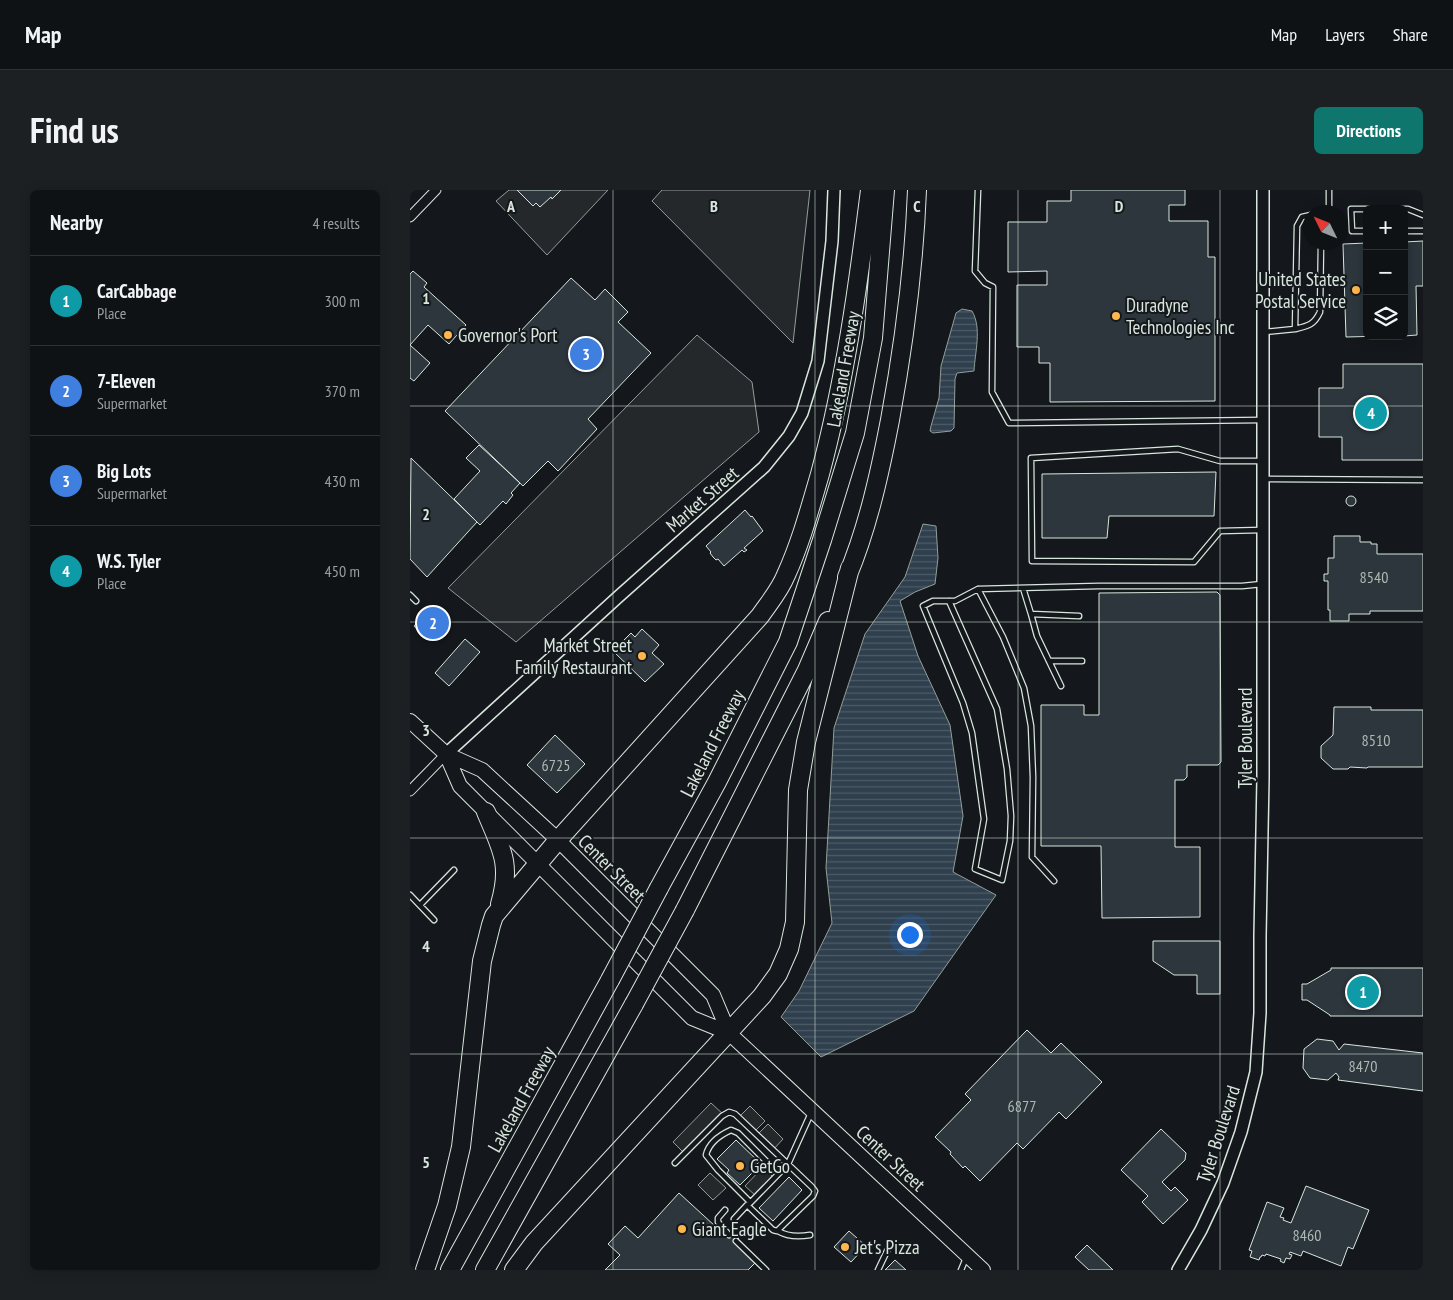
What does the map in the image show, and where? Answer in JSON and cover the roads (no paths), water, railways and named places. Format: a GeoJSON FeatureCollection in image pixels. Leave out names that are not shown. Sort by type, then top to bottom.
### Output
{"type":"FeatureCollection","features":[{"type":"Feature","properties":{"kind":"highway"},"geometry":{"type":"LineString","coordinates":[[499,909],[558,840],[760,616],[786,576],[806,524],[833,426],[855,306],[870,190]]}},
{"type":"Feature","properties":{"kind":"highway","name":"Lakeland Freeway"},"geometry":{"type":"LineString","coordinates":[[450,1270],[717,782],[788,642],[855,433],[873,338],[885,190]]}},
{"type":"Feature","properties":{"kind":"highway"},"geometry":{"type":"LineString","coordinates":[[514,1270],[534,1243],[581,1190],[762,996],[778,974],[789,949],[795,922],[798,790],[804,752],[850,568],[869,510],[883,454],[899,368],[910,277],[917,190]]}},
{"type":"Feature","properties":{"kind":"highway"},"geometry":{"type":"LineString","coordinates":[[485,1270],[685,910],[807,670],[850,568]]}},
{"type":"Feature","properties":{"kind":"highway"},"geometry":{"type":"LineString","coordinates":[[425,1270],[447,1206],[461,1147],[482,960],[491,925],[499,909],[506,886],[505,868],[498,842],[486,812]]}},
{"type":"Feature","properties":{"kind":"main road","name":"Center Street"},"geometry":{"type":"LineString","coordinates":[[410,721],[446,754],[482,770],[558,840],[713,995],[729,1033]]}},
{"type":"Feature","properties":{"kind":"main road","name":"Center Street"},"geometry":{"type":"LineString","coordinates":[[446,754],[460,786],[692,1018],[729,1033],[982,1270]]}},
{"type":"Feature","properties":{"kind":"street"},"geometry":{"type":"LineString","coordinates":[[410,217],[436,190]]}},
{"type":"Feature","properties":{"kind":"street","name":"Market Street"},"geometry":{"type":"LineString","coordinates":[[446,754],[764,467],[789,436],[802,414],[818,361],[832,241],[834,190]]}},
{"type":"Feature","properties":{"kind":"street","name":"Tyler Boulevard"},"geometry":{"type":"LineString","coordinates":[[1178,1270],[1201,1230],[1230,1164],[1241,1132],[1256,1072],[1260,1013],[1263,778],[1263,190]]}},
{"type":"Feature","properties":{"kind":"street"},"geometry":{"type":"LineString","coordinates":[[410,791],[446,754]]}},
{"type":"Feature","properties":{"kind":"lane"},"geometry":{"type":"LineString","coordinates":[[978,190],[975,271],[985,283],[993,286],[992,392],[1009,423],[1263,420]]}},
{"type":"Feature","properties":{"kind":"lane"},"geometry":{"type":"LineString","coordinates":[[1329,190],[1329,205]]}},
{"type":"Feature","properties":{"kind":"lane"},"geometry":{"type":"LineString","coordinates":[[1408,208],[1423,215]]}},
{"type":"Feature","properties":{"kind":"lane"},"geometry":{"type":"LineString","coordinates":[[1363,209],[1352,209],[1352,230],[1363,231]]}},
{"type":"Feature","properties":{"kind":"lane"},"geometry":{"type":"LineString","coordinates":[[1296,329],[1297,226],[1303,217]]}},
{"type":"Feature","properties":{"kind":"lane"},"geometry":{"type":"LineString","coordinates":[[1408,231],[1423,231]]}},
{"type":"Feature","properties":{"kind":"lane"},"geometry":{"type":"LineString","coordinates":[[1264,332],[1296,329],[1308,326],[1316,321],[1320,312],[1321,250]]}},
{"type":"Feature","properties":{"kind":"lane"},"geometry":{"type":"LineString","coordinates":[[1262,530],[1220,532],[1194,562],[1032,561],[1031,458],[1178,449],[1220,462],[1263,461]]}},
{"type":"Feature","properties":{"kind":"lane"},"geometry":{"type":"LineString","coordinates":[[1263,479],[1423,480]]}},
{"type":"Feature","properties":{"kind":"lane"},"geometry":{"type":"LineString","coordinates":[[949,601],[997,709],[1011,816],[1010,841],[1002,880],[975,869],[984,819],[972,733],[963,703],[922,606],[933,601],[949,601],[956,601],[978,589],[1099,586],[1242,586],[1262,584]]}},
{"type":"Feature","properties":{"kind":"lane"},"geometry":{"type":"LineString","coordinates":[[1023,588],[1037,636],[1061,686]]}},
{"type":"Feature","properties":{"kind":"lane"},"geometry":{"type":"LineString","coordinates":[[978,589],[1003,637],[1024,688],[1031,726],[1033,769],[1032,857],[1054,881]]}},
{"type":"Feature","properties":{"kind":"lane"},"geometry":{"type":"LineString","coordinates":[[410,595],[416,601]]}},
{"type":"Feature","properties":{"kind":"lane"},"geometry":{"type":"LineString","coordinates":[[1031,614],[1079,616]]}},
{"type":"Feature","properties":{"kind":"lane"},"geometry":{"type":"LineString","coordinates":[[1049,661],[1082,661]]}},
{"type":"Feature","properties":{"kind":"lane"},"geometry":{"type":"LineString","coordinates":[[420,905],[454,870]]}},
{"type":"Feature","properties":{"kind":"lane"},"geometry":{"type":"LineString","coordinates":[[410,895],[434,920]]}},
{"type":"Feature","properties":{"kind":"lane"},"geometry":{"type":"LineString","coordinates":[[734,1219],[788,1164],[812,1110]]}},
{"type":"Feature","properties":{"kind":"lane"},"geometry":{"type":"LineString","coordinates":[[675,1164],[722,1116],[729,1112],[736,1114],[815,1191],[813,1196],[778,1230]]}},
{"type":"Feature","properties":{"kind":"lane"},"geometry":{"type":"LineString","coordinates":[[778,1173],[738,1133],[731,1130],[720,1135],[708,1149],[706,1155],[772,1230],[778,1230],[784,1234],[797,1237],[810,1235]]}},
{"type":"Feature","properties":{"kind":"lane"},"geometry":{"type":"LineString","coordinates":[[725,1210],[717,1220],[719,1225],[729,1235]]}},
{"type":"Feature","properties":{"kind":"lane"},"geometry":{"type":"LineString","coordinates":[[736,1242],[766,1270]]}},
{"type":"Feature","properties":{"kind":"lane"},"geometry":{"type":"LineString","coordinates":[[878,1270],[887,1251]]}},
{"type":"Feature","properties":{"kind":"lane"},"geometry":{"type":"LineString","coordinates":[[961,1270],[968,1255]]}},
{"type":"Feature","properties":{"kind":"water"},"geometry":{"type":"Polygon","coordinates":[[[962,309],[972,311],[977,325],[974,371],[957,373],[955,379],[954,428],[951,431],[933,433],[930,431],[939,398],[941,366],[956,313],[962,309]]]}},
{"type":"Feature","properties":{"kind":"water"},"geometry":{"type":"Polygon","coordinates":[[[923,524],[936,526],[938,558],[935,584],[915,592],[900,601],[918,656],[950,725],[963,816],[953,872],[996,895],[914,1011],[821,1057],[781,1017],[799,991],[832,923],[826,868],[834,728],[865,634],[905,577],[923,524]]]}},
{"type":"Feature","properties":{"kind":"place","name":"United States Postal Service"},"geometry":{"type":"Point","coordinates":[1356,290]}},
{"type":"Feature","properties":{"kind":"place","name":"Duradyne Technologies Inc"},"geometry":{"type":"Point","coordinates":[1116,316]}},
{"type":"Feature","properties":{"kind":"place","name":"Governor's Port"},"geometry":{"type":"Point","coordinates":[448,335]}},
{"type":"Feature","properties":{"kind":"place","name":"Big Lots"},"geometry":{"type":"Point","coordinates":[586,354]}},
{"type":"Feature","properties":{"kind":"place","name":"W.S. Tyler"},"geometry":{"type":"Point","coordinates":[1371,413]}},
{"type":"Feature","properties":{"kind":"place","name":"7-Eleven"},"geometry":{"type":"Point","coordinates":[433,623]}},
{"type":"Feature","properties":{"kind":"place","name":"Market Street Family Restaurant"},"geometry":{"type":"Point","coordinates":[642,656]}},
{"type":"Feature","properties":{"kind":"place","name":"CarCabbage"},"geometry":{"type":"Point","coordinates":[1363,992]}},
{"type":"Feature","properties":{"kind":"place","name":"GetGo"},"geometry":{"type":"Point","coordinates":[740,1166]}},
{"type":"Feature","properties":{"kind":"place","name":"Giant Eagle"},"geometry":{"type":"Point","coordinates":[682,1229]}},
{"type":"Feature","properties":{"kind":"place","name":"Jet's Pizza"},"geometry":{"type":"Point","coordinates":[845,1247]}}]}
